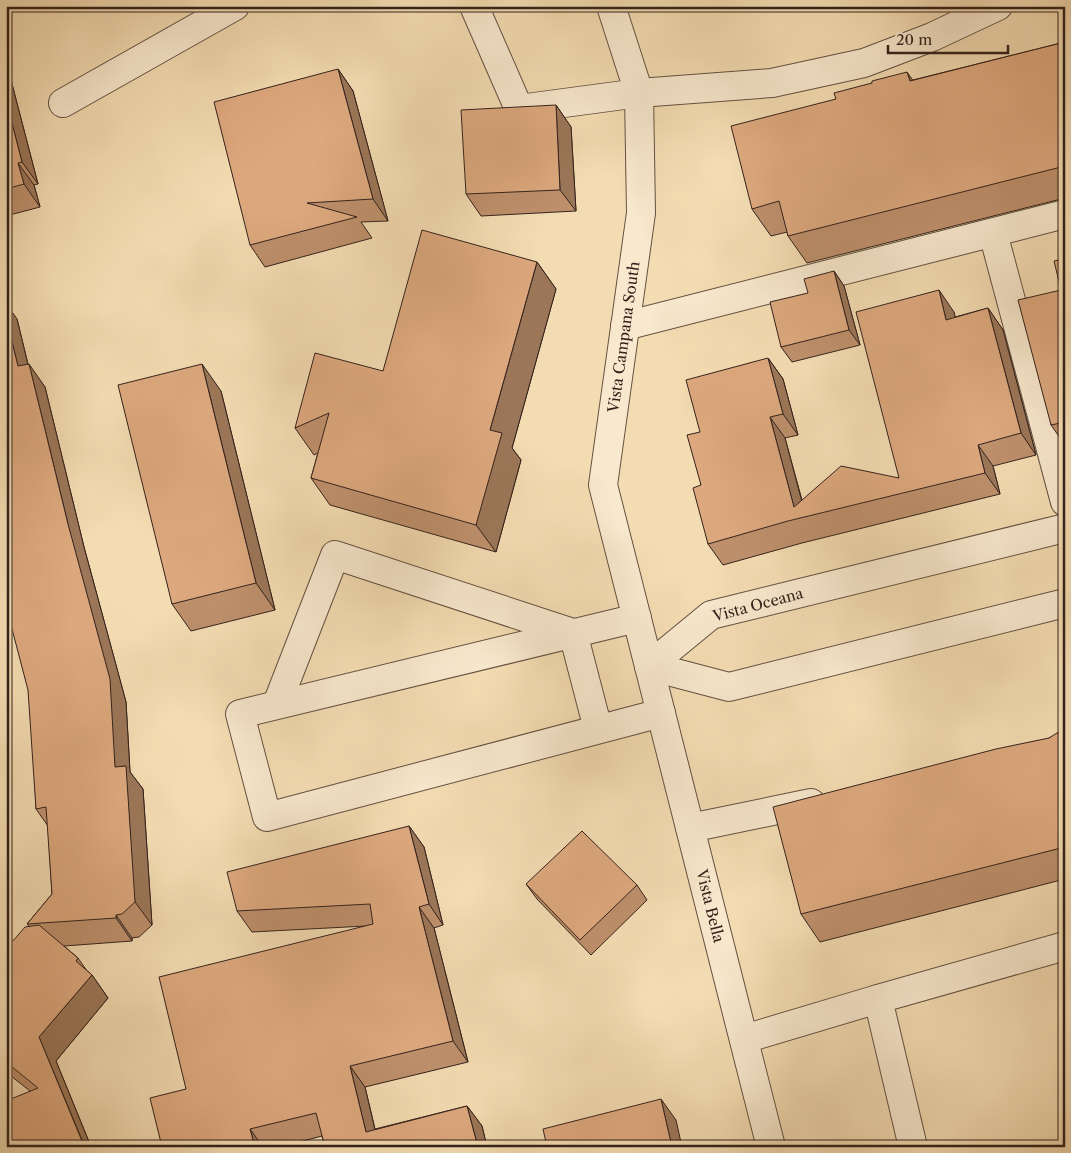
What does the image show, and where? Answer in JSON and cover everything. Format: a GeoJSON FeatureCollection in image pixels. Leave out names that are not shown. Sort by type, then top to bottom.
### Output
{"type":"FeatureCollection","features":[{"type":"Feature","properties":{"kind":"street"},"geometry":{"type":"LineString","coordinates":[[64,103],[235,6]]}},
{"type":"Feature","properties":{"kind":"street"},"geometry":{"type":"LineString","coordinates":[[474,6],[518,109],[639,93],[772,83],[864,63],[932,37],[998,6]]}},
{"type":"Feature","properties":{"kind":"street","name":"Vista Campana South"},"geometry":{"type":"LineString","coordinates":[[611,6],[639,93],[641,213],[603,485],[649,666]]}},
{"type":"Feature","properties":{"kind":"street"},"geometry":{"type":"LineString","coordinates":[[625,326],[1065,214]]}},
{"type":"Feature","properties":{"kind":"street"},"geometry":{"type":"LineString","coordinates":[[993,232],[1065,502]]}},
{"type":"Feature","properties":{"kind":"street","name":"Vista Oceana"},"geometry":{"type":"LineString","coordinates":[[649,666],[711,615],[1065,528]]}},
{"type":"Feature","properties":{"kind":"street"},"geometry":{"type":"LineString","coordinates":[[277,704],[335,555],[573,634]]}},
{"type":"Feature","properties":{"kind":"street"},"geometry":{"type":"LineString","coordinates":[[649,666],[729,687],[1065,603]]}},
{"type":"Feature","properties":{"kind":"street"},"geometry":{"type":"LineString","coordinates":[[637,618],[240,714],[267,817],[661,713]]}},
{"type":"Feature","properties":{"kind":"street"},"geometry":{"type":"LineString","coordinates":[[573,634],[598,730]]}},
{"type":"Feature","properties":{"kind":"street","name":"Vista Bella"},"geometry":{"type":"LineString","coordinates":[[649,666],[771,1147]]}},
{"type":"Feature","properties":{"kind":"street"},"geometry":{"type":"LineString","coordinates":[[690,828],[834,798]]}},
{"type":"Feature","properties":{"kind":"street"},"geometry":{"type":"LineString","coordinates":[[744,1039],[1065,946]]}},
{"type":"Feature","properties":{"kind":"street"},"geometry":{"type":"LineString","coordinates":[[878,999],[913,1147]]}},
{"type":"Feature","properties":{"kind":"building"},"geometry":{"type":"Polygon","coordinates":[[[1065,42],[1065,166],[788,236],[779,201],[752,209],[731,126],[836,99],[834,93],[907,72],[910,81],[1065,42]]]}},
{"type":"Feature","properties":{"kind":"building"},"geometry":{"type":"Polygon","coordinates":[[[338,69],[373,199],[307,203],[357,217],[250,245],[214,102],[338,69]]]}},
{"type":"Feature","properties":{"kind":"building"},"geometry":{"type":"Polygon","coordinates":[[[6,100],[22,162],[18,163],[24,184],[6,189],[6,100]]]}},
{"type":"Feature","properties":{"kind":"building"},"geometry":{"type":"Polygon","coordinates":[[[556,105],[560,190],[466,194],[461,110],[556,105]]]}},
{"type":"Feature","properties":{"kind":"building"},"geometry":{"type":"Polygon","coordinates":[[[422,230],[537,262],[490,430],[502,433],[476,525],[311,478],[329,413],[295,428],[315,353],[383,371],[422,230]]]}},
{"type":"Feature","properties":{"kind":"building"},"geometry":{"type":"Polygon","coordinates":[[[1065,259],[1065,422],[1051,425],[1018,300],[1061,290],[1054,261],[1065,259]]]}},
{"type":"Feature","properties":{"kind":"building"},"geometry":{"type":"Polygon","coordinates":[[[834,271],[849,330],[781,347],[770,302],[808,293],[804,279],[834,271]]]}},
{"type":"Feature","properties":{"kind":"building"},"geometry":{"type":"Polygon","coordinates":[[[939,290],[946,320],[988,308],[1021,433],[978,445],[985,473],[788,521],[708,544],[693,488],[701,485],[687,435],[700,432],[686,380],[768,358],[783,414],[770,417],[794,507],[841,466],[899,478],[856,312],[939,290]]]}},
{"type":"Feature","properties":{"kind":"building"},"geometry":{"type":"Polygon","coordinates":[[[6,318],[18,366],[29,364],[68,524],[110,679],[115,767],[126,766],[135,902],[122,914],[116,915],[116,918],[27,924],[52,894],[46,807],[36,809],[28,690],[6,606],[6,318]]]}},
{"type":"Feature","properties":{"kind":"building"},"geometry":{"type":"Polygon","coordinates":[[[202,364],[256,583],[172,604],[118,385],[202,364]]]}},
{"type":"Feature","properties":{"kind":"building"},"geometry":{"type":"Polygon","coordinates":[[[1065,731],[1065,847],[801,914],[773,807],[996,749],[1049,738],[1065,731]]]}},
{"type":"Feature","properties":{"kind":"building"},"geometry":{"type":"Polygon","coordinates":[[[409,826],[429,904],[419,907],[453,1041],[350,1066],[366,1132],[467,1106],[478,1147],[325,1147],[316,1113],[250,1129],[255,1147],[162,1147],[150,1098],[186,1089],[159,977],[373,924],[370,904],[237,911],[227,872],[409,826]]]}},
{"type":"Feature","properties":{"kind":"building"},"geometry":{"type":"Polygon","coordinates":[[[582,831],[637,885],[580,940],[526,884],[582,831]]]}},
{"type":"Feature","properties":{"kind":"building"},"geometry":{"type":"Polygon","coordinates":[[[39,925],[78,958],[76,961],[92,975],[39,1037],[84,1146],[96,1141],[98,1147],[6,1147],[6,1101],[38,1088],[6,1062],[6,949],[25,927],[39,925]]]}},
{"type":"Feature","properties":{"kind":"building"},"geometry":{"type":"Polygon","coordinates":[[[661,1099],[672,1147],[547,1147],[543,1129],[661,1099]]]}}]}
